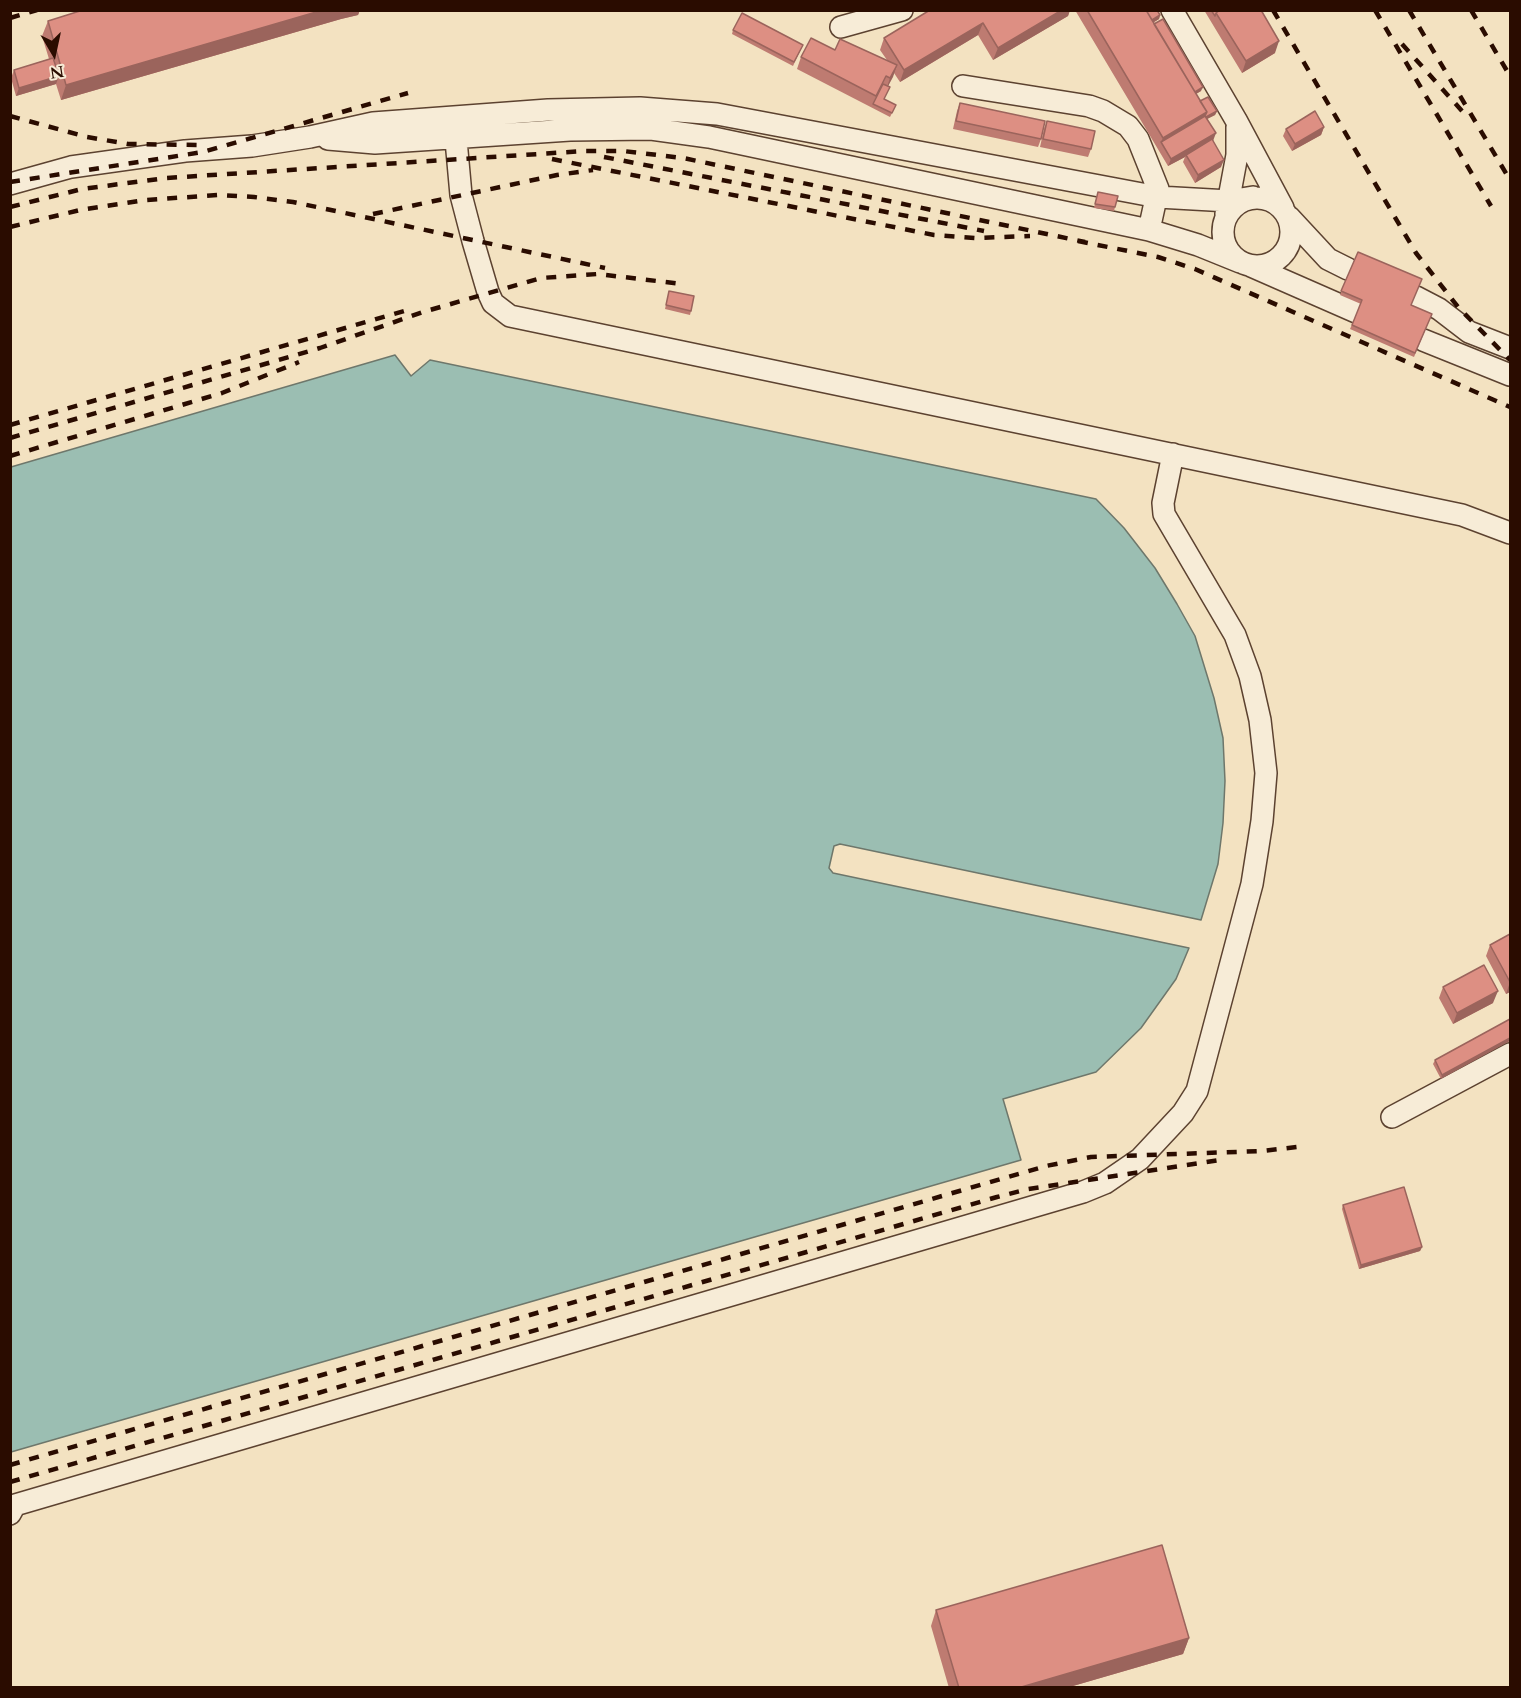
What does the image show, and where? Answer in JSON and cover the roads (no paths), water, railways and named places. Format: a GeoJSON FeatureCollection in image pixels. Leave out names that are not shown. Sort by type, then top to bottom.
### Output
{"type":"FeatureCollection","features":[{"type":"Feature","properties":{"kind":"lane"},"geometry":{"type":"LineString","coordinates":[[841,27],[902,10]]}},
{"type":"Feature","properties":{"kind":"lane"},"geometry":{"type":"LineString","coordinates":[[1172,10],[1236,120],[1286,213],[1292,229],[1286,251],[1267,265],[1246,264],[1226,248],[1223,225],[1237,155],[1236,120]]}},
{"type":"Feature","properties":{"kind":"lane"},"geometry":{"type":"LineString","coordinates":[[963,86],[1089,106],[1116,117],[1138,140],[1156,181],[1158,197],[1149,230]]}},
{"type":"Feature","properties":{"kind":"lane"},"geometry":{"type":"LineString","coordinates":[[10,184],[71,167],[310,137],[375,143],[454,128],[622,108],[699,112],[1158,197],[1229,201],[1253,197],[1264,198],[1286,213],[1328,259],[1348,269]]}},
{"type":"Feature","properties":{"kind":"lane"},"geometry":{"type":"LineString","coordinates":[[454,128],[651,129],[710,137],[1149,230],[1198,245],[1246,264],[1356,312]]}},
{"type":"Feature","properties":{"kind":"lane"},"geometry":{"type":"LineString","coordinates":[[454,128],[461,195],[487,290],[494,303],[510,316],[1462,515],[1510,533]]}},
{"type":"Feature","properties":{"kind":"lane"},"geometry":{"type":"LineString","coordinates":[[1223,225],[1234,206],[1253,197]]}},
{"type":"Feature","properties":{"kind":"lane"},"geometry":{"type":"LineString","coordinates":[[1416,297],[1439,309],[1469,332],[1510,348]]}},
{"type":"Feature","properties":{"kind":"lane"},"geometry":{"type":"LineString","coordinates":[[1423,340],[1510,375]]}},
{"type":"Feature","properties":{"kind":"lane"},"geometry":{"type":"LineString","coordinates":[[10,1514],[15,1505],[1083,1192],[1105,1183],[1140,1159],[1184,1113],[1197,1091],[1252,884],[1263,821],[1266,773],[1260,720],[1250,676],[1235,635],[1164,514],[1173,454]]}},
{"type":"Feature","properties":{"kind":"lane"},"geometry":{"type":"LineString","coordinates":[[1392,1117],[1510,1054]]}},
{"type":"Feature","properties":{"kind":"water"},"geometry":{"type":"Polygon","coordinates":[[[395,355],[411,376],[430,360],[1096,499],[1124,528],[1155,568],[1177,604],[1195,636],[1214,698],[1223,738],[1225,781],[1223,823],[1218,864],[1201,920],[840,844],[834,846],[829,868],[833,873],[1189,948],[1176,979],[1141,1028],[1096,1072],[1003,1099],[1021,1160],[11,1452],[11,467],[395,355]]]}},
{"type":"Feature","properties":{"kind":"railway"},"geometry":{"type":"LineString","coordinates":[[10,18],[37,10]]}},
{"type":"Feature","properties":{"kind":"railway"},"geometry":{"type":"LineString","coordinates":[[1273,10],[1416,253],[1458,307],[1510,360]]}},
{"type":"Feature","properties":{"kind":"railway"},"geometry":{"type":"LineString","coordinates":[[1375,10],[1491,206]]}},
{"type":"Feature","properties":{"kind":"railway"},"geometry":{"type":"LineString","coordinates":[[1409,10],[1510,180]]}},
{"type":"Feature","properties":{"kind":"railway"},"geometry":{"type":"LineString","coordinates":[[1471,10],[1510,76]]}},
{"type":"Feature","properties":{"kind":"railway"},"geometry":{"type":"LineString","coordinates":[[1402,44],[1462,111]]}},
{"type":"Feature","properties":{"kind":"railway"},"geometry":{"type":"LineString","coordinates":[[10,182],[203,152],[408,93]]}},
{"type":"Feature","properties":{"kind":"railway"},"geometry":{"type":"LineString","coordinates":[[10,116],[87,137],[128,144],[203,145]]}},
{"type":"Feature","properties":{"kind":"railway"},"geometry":{"type":"LineString","coordinates":[[10,207],[82,189],[166,178],[585,151],[623,151],[683,158],[1085,242]]}},
{"type":"Feature","properties":{"kind":"railway"},"geometry":{"type":"LineString","coordinates":[[604,157],[984,231]]}},
{"type":"Feature","properties":{"kind":"railway"},"geometry":{"type":"LineString","coordinates":[[552,159],[934,235],[976,238],[1030,236]]}},
{"type":"Feature","properties":{"kind":"railway"},"geometry":{"type":"LineString","coordinates":[[373,214],[557,175],[593,170]]}},
{"type":"Feature","properties":{"kind":"railway"},"geometry":{"type":"LineString","coordinates":[[10,227],[80,210],[146,200],[218,195],[254,197],[293,202],[605,268]]}},
{"type":"Feature","properties":{"kind":"railway"},"geometry":{"type":"LineString","coordinates":[[1078,241],[1158,257],[1195,269],[1510,407]]}},
{"type":"Feature","properties":{"kind":"railway"},"geometry":{"type":"LineString","coordinates":[[10,438],[320,348],[423,312],[541,278],[598,274],[682,284]]}},
{"type":"Feature","properties":{"kind":"railway"},"geometry":{"type":"LineString","coordinates":[[10,425],[404,311]]}},
{"type":"Feature","properties":{"kind":"railway"},"geometry":{"type":"LineString","coordinates":[[10,456],[222,393],[299,362]]}},
{"type":"Feature","properties":{"kind":"railway"},"geometry":{"type":"LineString","coordinates":[[10,1465],[1046,1166],[1091,1157],[1262,1151],[1306,1146]]}},
{"type":"Feature","properties":{"kind":"railway"},"geometry":{"type":"LineString","coordinates":[[10,1482],[997,1197],[1028,1189],[1226,1159]]}}]}
